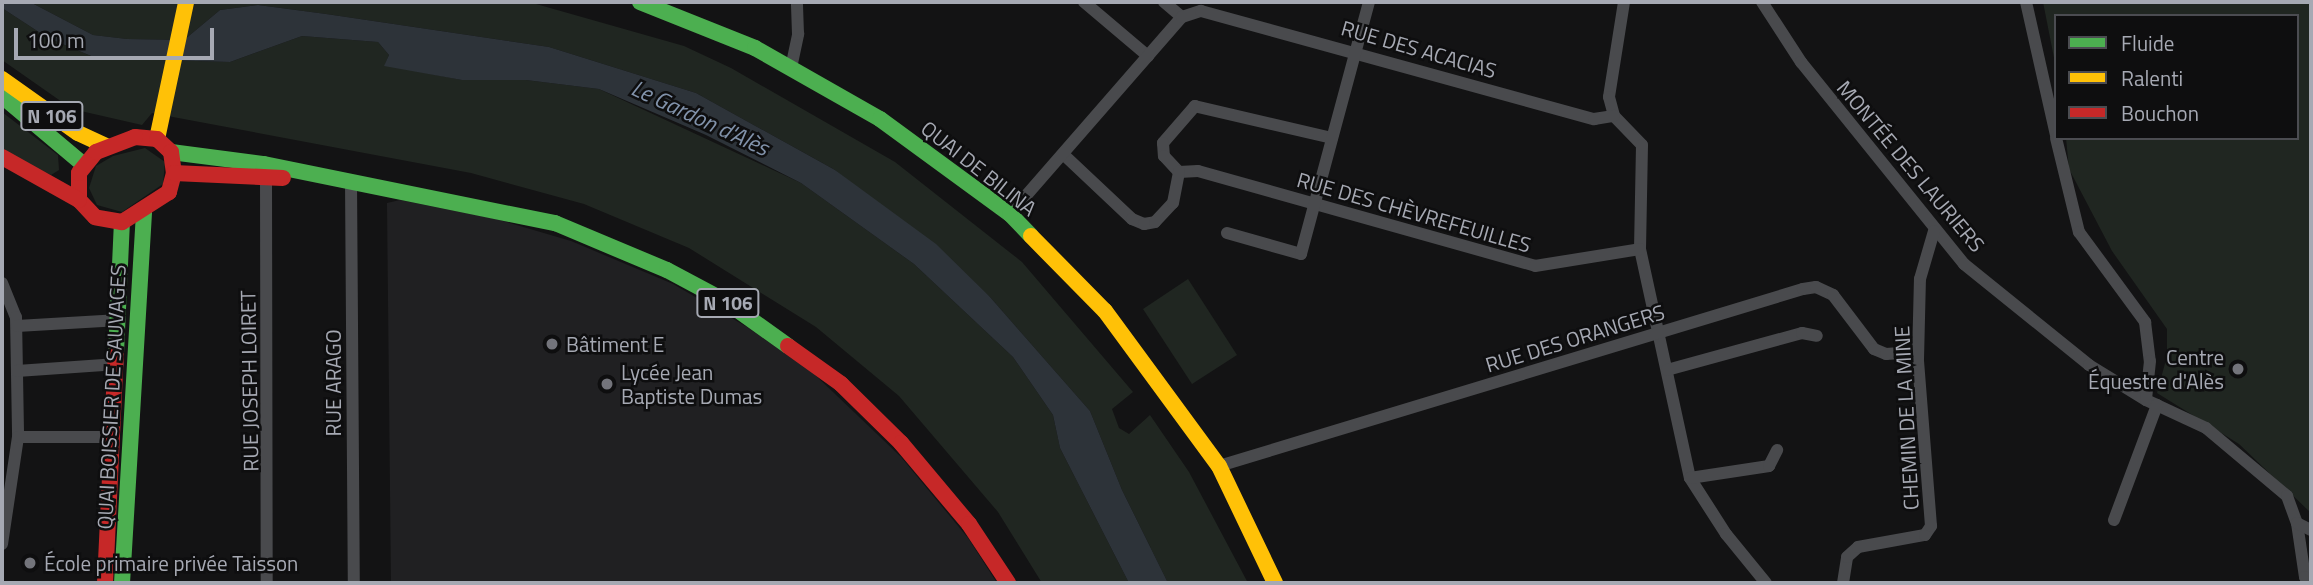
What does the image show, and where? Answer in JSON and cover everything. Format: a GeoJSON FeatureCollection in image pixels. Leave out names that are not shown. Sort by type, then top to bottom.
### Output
{"type":"FeatureCollection","features":[{"type":"Feature","properties":{"kind":"main road"},"geometry":{"type":"LineString","coordinates":[[158,136],[186,2]]}},
{"type":"Feature","properties":{"kind":"main road","name":"QUAI DE BILINA"},"geometry":{"type":"LineString","coordinates":[[640,2],[755,48],[880,119],[1010,215],[1105,312],[1219,466],[1236,499],[1237,510],[1275,583]]}},
{"type":"Feature","properties":{"kind":"main road","name":"N 106"},"geometry":{"type":"LineString","coordinates":[[2,79],[78,133],[106,146]]}},
{"type":"Feature","properties":{"kind":"main road","name":"N 106"},"geometry":{"type":"LineString","coordinates":[[2,96],[84,165]]}},
{"type":"Feature","properties":{"kind":"main road"},"geometry":{"type":"LineString","coordinates":[[79,200],[76,184],[84,165],[106,146],[135,137],[158,136]]}},
{"type":"Feature","properties":{"kind":"main road"},"geometry":{"type":"LineString","coordinates":[[2,157],[79,200],[95,217],[122,222],[144,212],[169,192],[174,173],[171,152],[158,136]]}},
{"type":"Feature","properties":{"kind":"main road","name":"N 106"},"geometry":{"type":"LineString","coordinates":[[171,152],[351,181],[555,223],[667,270],[725,301],[841,384],[901,443],[969,523],[1008,583]]}},
{"type":"Feature","properties":{"kind":"main road","name":"N 106"},"geometry":{"type":"LineString","coordinates":[[174,173],[351,181]]}},
{"type":"Feature","properties":{"kind":"main road","name":"QUAI BOISSIER DE SAUVAGES"},"geometry":{"type":"LineString","coordinates":[[122,583],[144,212]]}},
{"type":"Feature","properties":{"kind":"main road","name":"QUAI BOISSIER DE SAUVAGES"},"geometry":{"type":"LineString","coordinates":[[105,583],[118,364],[122,222]]}},
{"type":"Feature","properties":{"kind":"main road","name":"QUAI DE BILINA"},"geometry":{"type":"LineString","coordinates":[[1236,499],[1246,504],[1286,583]]}},
{"type":"Feature","properties":{"kind":"street"},"geometry":{"type":"LineString","coordinates":[[791,68],[798,34],[797,2]]}},
{"type":"Feature","properties":{"kind":"street"},"geometry":{"type":"LineString","coordinates":[[1084,2],[1148,56]]}},
{"type":"Feature","properties":{"kind":"street"},"geometry":{"type":"LineString","coordinates":[[1010,215],[1182,16],[1164,2]]}},
{"type":"Feature","properties":{"kind":"street"},"geometry":{"type":"LineString","coordinates":[[1227,233],[1301,254],[1369,2]]}},
{"type":"Feature","properties":{"kind":"street"},"geometry":{"type":"LineString","coordinates":[[1624,2],[1609,97],[1614,116],[1642,145],[1640,249],[1690,478],[1766,583]]}},
{"type":"Feature","properties":{"kind":"street","name":"MONTÉE DES LAURIERS"},"geometry":{"type":"LineString","coordinates":[[1762,2],[1801,62],[1934,231],[1964,264],[2075,355],[2152,403],[2206,428],[2287,496],[2297,523],[2305,577],[2310,583]]}},
{"type":"Feature","properties":{"kind":"street"},"geometry":{"type":"LineString","coordinates":[[2026,2],[2054,128]]}},
{"type":"Feature","properties":{"kind":"street","name":"RUE DES ACACIAS"},"geometry":{"type":"LineString","coordinates":[[1182,16],[1201,11],[1216,14],[1594,119],[1614,116]]}},
{"type":"Feature","properties":{"kind":"street"},"geometry":{"type":"LineString","coordinates":[[1063,154],[1132,219],[1144,224],[1155,222],[1173,203],[1179,172],[1164,156],[1163,143],[1195,106],[1332,138]]}},
{"type":"Feature","properties":{"kind":"street"},"geometry":{"type":"LineString","coordinates":[[2057,140],[2079,232],[2145,322],[2152,403],[2114,520]]}},
{"type":"Feature","properties":{"kind":"street","name":"RUE DES CHÈVREFEUILLES"},"geometry":{"type":"LineString","coordinates":[[1179,172],[1198,171],[1535,266],[1640,249]]}},
{"type":"Feature","properties":{"kind":"street","name":"RUE JOSEPH LOIRET"},"geometry":{"type":"LineString","coordinates":[[266,177],[263,344],[264,459],[269,474],[267,583]]}},
{"type":"Feature","properties":{"kind":"street","name":"RUE ARAGO"},"geometry":{"type":"LineString","coordinates":[[351,181],[354,583]]}},
{"type":"Feature","properties":{"kind":"street","name":"CHEMIN DE LA MINE"},"geometry":{"type":"LineString","coordinates":[[1843,583],[1847,557],[1858,547],[1925,535],[1931,526],[1918,352],[1920,279],[1934,231]]}},
{"type":"Feature","properties":{"kind":"street"},"geometry":{"type":"LineString","coordinates":[[2,283],[17,326],[18,437],[2,544]]}},
{"type":"Feature","properties":{"kind":"street","name":"RUE DES ORANGERS"},"geometry":{"type":"LineString","coordinates":[[1219,466],[1816,287],[1833,295],[1861,338],[1874,349],[1886,354],[1918,352]]}},
{"type":"Feature","properties":{"kind":"street"},"geometry":{"type":"LineString","coordinates":[[17,326],[120,320]]}},
{"type":"Feature","properties":{"kind":"street"},"geometry":{"type":"LineString","coordinates":[[1667,370],[1802,332],[1817,336]]}},
{"type":"Feature","properties":{"kind":"street"},"geometry":{"type":"LineString","coordinates":[[17,371],[118,364]]}},
{"type":"Feature","properties":{"kind":"street"},"geometry":{"type":"LineString","coordinates":[[18,437],[113,437]]}},
{"type":"Feature","properties":{"kind":"street"},"geometry":{"type":"LineString","coordinates":[[1690,478],[1769,466],[1777,450]]}},
{"type":"Feature","properties":{"kind":"street"},"geometry":{"type":"LineString","coordinates":[[2297,523],[2311,530]]}},
{"type":"Feature","properties":{"kind":"shaded area"},"geometry":{"type":"Polygon","coordinates":[[[30,2],[529,2],[684,46],[731,68],[895,162],[1022,262],[1133,392],[1112,409],[1119,428],[1129,434],[1150,415],[1189,472],[1248,583],[1168,583],[1122,490],[1090,411],[990,297],[835,170],[696,93],[549,47],[326,14],[258,5],[220,10],[184,40],[127,39],[93,35],[30,2]]]}},
{"type":"Feature","properties":{"kind":"shaded area"},"geometry":{"type":"Polygon","coordinates":[[[2043,2],[2311,2],[2311,513],[2239,444],[2157,393],[2167,356],[2167,329],[2112,251],[2069,169],[2066,140],[2299,140],[2299,14],[2054,14],[2054,58],[2043,2]]]}},
{"type":"Feature","properties":{"kind":"shaded area"},"geometry":{"type":"Polygon","coordinates":[[[2,8],[48,38],[96,58],[230,62],[302,36],[378,42],[389,55],[385,65],[462,80],[526,80],[599,89],[801,183],[914,264],[1013,357],[1053,415],[1060,448],[1129,583],[1042,583],[998,512],[899,396],[816,327],[689,248],[584,204],[471,173],[152,113],[142,125],[72,109],[2,60],[2,8]]]}},
{"type":"Feature","properties":{"kind":"shaded area"},"geometry":{"type":"Polygon","coordinates":[[[2,112],[58,155],[59,170],[51,175],[2,152],[2,112]]]}},
{"type":"Feature","properties":{"kind":"shaded area"},"geometry":{"type":"Polygon","coordinates":[[[145,148],[165,162],[163,184],[122,212],[97,205],[89,188],[96,166],[113,156],[145,148]]]}},
{"type":"Feature","properties":{"kind":"shaded area","name":"Lycée Jean Baptiste Dumas"},"geometry":{"type":"Polygon","coordinates":[[[400,200],[496,219],[571,241],[673,284],[747,327],[812,372],[901,457],[968,538],[997,583],[391,583],[387,203],[400,200]]]}},
{"type":"Feature","properties":{"kind":"shaded area"},"geometry":{"type":"Polygon","coordinates":[[[1188,279],[1237,355],[1192,384],[1143,309],[1188,279]]]}},
{"type":"Feature","properties":{"kind":"water","name":"Le Gardon d'Alès"},"geometry":{"type":"Polygon","coordinates":[[[2,2],[30,2],[93,35],[127,39],[184,40],[220,10],[258,5],[549,47],[696,93],[835,170],[936,244],[990,297],[1090,411],[1122,490],[1168,583],[1129,583],[1060,448],[1053,415],[1013,357],[914,264],[801,183],[706,135],[599,89],[526,80],[462,80],[384,66],[389,55],[378,42],[302,36],[230,62],[96,58],[48,38],[2,8],[2,2]]]}},
{"type":"Feature","properties":{"kind":"traffic: fast"},"geometry":{"type":"LineString","coordinates":[[640,2],[755,48],[880,119],[1010,214],[1031,236]]}},
{"type":"Feature","properties":{"kind":"traffic: fast"},"geometry":{"type":"LineString","coordinates":[[2,96],[84,165]]}},
{"type":"Feature","properties":{"kind":"traffic: fast"},"geometry":{"type":"LineString","coordinates":[[171,152],[264,164],[555,223],[667,270],[725,301],[788,346]]}},
{"type":"Feature","properties":{"kind":"traffic: fast"},"geometry":{"type":"LineString","coordinates":[[122,583],[144,212]]}},
{"type":"Feature","properties":{"kind":"traffic: fast"},"geometry":{"type":"LineString","coordinates":[[116,353],[122,222]]}},
{"type":"Feature","properties":{"kind":"traffic: slow"},"geometry":{"type":"LineString","coordinates":[[157,139],[186,2]]}},
{"type":"Feature","properties":{"kind":"traffic: slow"},"geometry":{"type":"LineString","coordinates":[[2,79],[78,133],[106,146]]}},
{"type":"Feature","properties":{"kind":"traffic: slow"},"geometry":{"type":"LineString","coordinates":[[1031,236],[1105,311],[1219,466],[1275,583]]}},
{"type":"Feature","properties":{"kind":"traffic: jam"},"geometry":{"type":"LineString","coordinates":[[135,137],[157,139],[171,152],[174,173],[169,192],[122,222],[95,217],[79,200],[79,173],[96,152],[135,137]]}},
{"type":"Feature","properties":{"kind":"traffic: jam"},"geometry":{"type":"LineString","coordinates":[[2,157],[79,200]]}},
{"type":"Feature","properties":{"kind":"traffic: jam"},"geometry":{"type":"LineString","coordinates":[[174,173],[283,178]]}},
{"type":"Feature","properties":{"kind":"traffic: jam"},"geometry":{"type":"LineString","coordinates":[[788,346],[841,384],[901,443],[969,524],[1008,583]]}},
{"type":"Feature","properties":{"kind":"traffic: jam"},"geometry":{"type":"LineString","coordinates":[[105,583],[116,353]]}},
{"type":"Feature","properties":{"kind":"place","name":"Bâtiment E"},"geometry":{"type":"Point","coordinates":[552,344]}},
{"type":"Feature","properties":{"kind":"place","name":"Centre Équestre d'Alès"},"geometry":{"type":"Point","coordinates":[2238,369]}},
{"type":"Feature","properties":{"kind":"place","name":"Lycée Jean Baptiste Dumas"},"geometry":{"type":"Point","coordinates":[607,384]}},
{"type":"Feature","properties":{"kind":"place","name":"École primaire privée Taisson"},"geometry":{"type":"Point","coordinates":[30,563]}}]}
